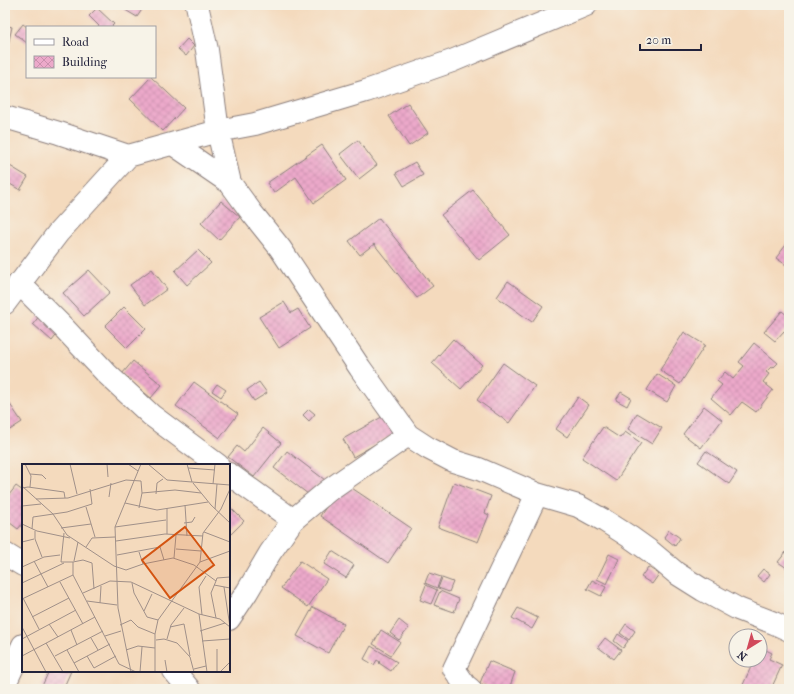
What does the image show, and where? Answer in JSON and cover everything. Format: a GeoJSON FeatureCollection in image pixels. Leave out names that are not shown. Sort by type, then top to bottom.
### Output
{"type":"FeatureCollection","features":[{"type":"Feature","properties":{"kind":"street"},"geometry":{"type":"LineString","coordinates":[[197,5],[207,50],[218,131],[230,183]]}},
{"type":"Feature","properties":{"kind":"street"},"geometry":{"type":"LineString","coordinates":[[5,303],[58,233],[128,156],[218,131],[255,124],[366,91],[452,61],[586,5]]}},
{"type":"Feature","properties":{"kind":"street"},"geometry":{"type":"LineString","coordinates":[[5,118],[59,133],[128,156]]}},
{"type":"Feature","properties":{"kind":"street"},"geometry":{"type":"LineString","coordinates":[[173,144],[230,183],[280,248],[360,368],[408,435],[428,448],[453,461],[479,469],[537,494],[578,506],[630,537],[676,573],[703,590],[738,609],[789,630]]}},
{"type":"Feature","properties":{"kind":"street"},"geometry":{"type":"LineString","coordinates":[[19,283],[63,327],[106,374],[151,415],[217,464]]}},
{"type":"Feature","properties":{"kind":"street"},"geometry":{"type":"LineString","coordinates":[[230,618],[270,553],[293,520],[329,490],[408,435]]}},
{"type":"Feature","properties":{"kind":"street"},"geometry":{"type":"LineString","coordinates":[[230,475],[293,520]]}},
{"type":"Feature","properties":{"kind":"street"},"geometry":{"type":"LineString","coordinates":[[470,689],[465,685],[454,669],[537,494]]}},
{"type":"Feature","properties":{"kind":"street"},"geometry":{"type":"LineString","coordinates":[[5,554],[22,564]]}},
{"type":"Feature","properties":{"kind":"street"},"geometry":{"type":"LineString","coordinates":[[5,684],[22,647]]}},
{"type":"Feature","properties":{"kind":"building"},"geometry":{"type":"Polygon","coordinates":[[[117,5],[145,5],[137,17],[117,5]]]}},
{"type":"Feature","properties":{"kind":"building"},"geometry":{"type":"Polygon","coordinates":[[[97,8],[114,24],[112,26],[99,26],[89,16],[97,8]]]}},
{"type":"Feature","properties":{"kind":"building"},"geometry":{"type":"Polygon","coordinates":[[[23,24],[26,26],[26,42],[15,34],[23,24]]]}},
{"type":"Feature","properties":{"kind":"building"},"geometry":{"type":"Polygon","coordinates":[[[5,25],[12,27],[6,54],[5,54],[5,25]]]}},
{"type":"Feature","properties":{"kind":"building"},"geometry":{"type":"Polygon","coordinates":[[[187,39],[194,46],[186,56],[178,49],[187,39]]]}},
{"type":"Feature","properties":{"kind":"building"},"geometry":{"type":"Polygon","coordinates":[[[150,78],[152,78],[184,108],[163,131],[130,99],[150,78]]]}},
{"type":"Feature","properties":{"kind":"building"},"geometry":{"type":"Polygon","coordinates":[[[408,103],[428,133],[409,146],[389,116],[408,103]]]}},
{"type":"Feature","properties":{"kind":"building"},"geometry":{"type":"Polygon","coordinates":[[[358,140],[377,165],[359,179],[340,154],[358,140]]]}},
{"type":"Feature","properties":{"kind":"building"},"geometry":{"type":"Polygon","coordinates":[[[322,145],[346,180],[314,203],[296,177],[274,193],[267,183],[322,145]]]}},
{"type":"Feature","properties":{"kind":"building"},"geometry":{"type":"Polygon","coordinates":[[[415,162],[423,175],[404,186],[396,173],[415,162]]]}},
{"type":"Feature","properties":{"kind":"building"},"geometry":{"type":"Polygon","coordinates":[[[5,163],[28,177],[20,190],[5,181],[5,163]]]}},
{"type":"Feature","properties":{"kind":"building"},"geometry":{"type":"Polygon","coordinates":[[[473,190],[510,235],[479,260],[441,215],[473,190]]]}},
{"type":"Feature","properties":{"kind":"building"},"geometry":{"type":"Polygon","coordinates":[[[221,201],[240,217],[219,240],[201,223],[221,201]]]}},
{"type":"Feature","properties":{"kind":"building"},"geometry":{"type":"Polygon","coordinates":[[[379,218],[433,286],[417,298],[374,244],[360,255],[349,241],[379,218]]]}},
{"type":"Feature","properties":{"kind":"building"},"geometry":{"type":"Polygon","coordinates":[[[789,241],[789,267],[776,258],[789,241]]]}},
{"type":"Feature","properties":{"kind":"building"},"geometry":{"type":"Polygon","coordinates":[[[198,250],[211,263],[187,285],[175,271],[198,250]]]}},
{"type":"Feature","properties":{"kind":"building"},"geometry":{"type":"Polygon","coordinates":[[[152,269],[167,289],[145,305],[130,285],[152,269]]]}},
{"type":"Feature","properties":{"kind":"building"},"geometry":{"type":"Polygon","coordinates":[[[89,270],[110,292],[84,316],[63,293],[89,270]]]}},
{"type":"Feature","properties":{"kind":"building"},"geometry":{"type":"Polygon","coordinates":[[[508,281],[543,306],[532,322],[497,297],[508,281]]]}},
{"type":"Feature","properties":{"kind":"building"},"geometry":{"type":"Polygon","coordinates":[[[284,302],[291,313],[298,309],[310,328],[279,348],[259,317],[284,302]]]}},
{"type":"Feature","properties":{"kind":"building"},"geometry":{"type":"Polygon","coordinates":[[[124,307],[146,329],[127,348],[105,326],[124,307]]]}},
{"type":"Feature","properties":{"kind":"building"},"geometry":{"type":"Polygon","coordinates":[[[782,311],[789,317],[789,335],[784,331],[775,341],[764,332],[782,311]]]}},
{"type":"Feature","properties":{"kind":"building"},"geometry":{"type":"Polygon","coordinates":[[[40,315],[59,332],[52,341],[33,324],[40,315]]]}},
{"type":"Feature","properties":{"kind":"building"},"geometry":{"type":"Polygon","coordinates":[[[684,332],[705,345],[680,384],[660,370],[684,332]]]}},
{"type":"Feature","properties":{"kind":"building"},"geometry":{"type":"Polygon","coordinates":[[[453,339],[482,365],[461,389],[432,363],[453,339]]]}},
{"type":"Feature","properties":{"kind":"building"},"geometry":{"type":"Polygon","coordinates":[[[754,343],[778,363],[766,372],[769,374],[763,382],[773,390],[756,412],[742,402],[731,415],[711,398],[722,385],[717,381],[725,372],[733,379],[744,366],[739,362],[754,343]]]}},
{"type":"Feature","properties":{"kind":"building"},"geometry":{"type":"Polygon","coordinates":[[[133,361],[162,385],[151,398],[122,374],[133,361]]]}},
{"type":"Feature","properties":{"kind":"building"},"geometry":{"type":"Polygon","coordinates":[[[503,363],[535,386],[509,423],[477,400],[503,363]]]}},
{"type":"Feature","properties":{"kind":"building"},"geometry":{"type":"Polygon","coordinates":[[[657,374],[676,386],[667,402],[647,390],[657,374]]]}},
{"type":"Feature","properties":{"kind":"building"},"geometry":{"type":"Polygon","coordinates":[[[194,382],[238,414],[220,438],[176,406],[194,382]]]}},
{"type":"Feature","properties":{"kind":"building"},"geometry":{"type":"Polygon","coordinates":[[[259,382],[267,393],[254,401],[247,390],[259,382]]]}},
{"type":"Feature","properties":{"kind":"building"},"geometry":{"type":"Polygon","coordinates":[[[217,384],[226,390],[221,397],[212,391],[217,384]]]}},
{"type":"Feature","properties":{"kind":"building"},"geometry":{"type":"Polygon","coordinates":[[[621,392],[631,398],[627,406],[616,400],[621,392]]]}},
{"type":"Feature","properties":{"kind":"building"},"geometry":{"type":"Polygon","coordinates":[[[5,397],[22,422],[5,433],[5,397]]]}},
{"type":"Feature","properties":{"kind":"building"},"geometry":{"type":"Polygon","coordinates":[[[578,397],[589,405],[567,437],[556,429],[578,397]]]}},
{"type":"Feature","properties":{"kind":"building"},"geometry":{"type":"Polygon","coordinates":[[[704,406],[722,420],[701,448],[683,434],[704,406]]]}},
{"type":"Feature","properties":{"kind":"building"},"geometry":{"type":"Polygon","coordinates":[[[309,409],[315,414],[309,421],[303,415],[309,409]]]}},
{"type":"Feature","properties":{"kind":"building"},"geometry":{"type":"Polygon","coordinates":[[[637,413],[662,428],[652,444],[628,429],[637,413]]]}},
{"type":"Feature","properties":{"kind":"building"},"geometry":{"type":"Polygon","coordinates":[[[387,414],[398,431],[353,457],[343,439],[387,414]]]}},
{"type":"Feature","properties":{"kind":"building"},"geometry":{"type":"Polygon","coordinates":[[[603,427],[620,438],[625,432],[641,443],[616,481],[582,458],[603,427]]]}},
{"type":"Feature","properties":{"kind":"building"},"geometry":{"type":"Polygon","coordinates":[[[263,428],[281,443],[254,477],[228,457],[237,446],[244,452],[263,428]]]}},
{"type":"Feature","properties":{"kind":"building"},"geometry":{"type":"Polygon","coordinates":[[[287,451],[325,480],[308,494],[274,468],[287,451]]]}},
{"type":"Feature","properties":{"kind":"building"},"geometry":{"type":"Polygon","coordinates":[[[706,451],[737,472],[729,484],[698,462],[706,451]]]}},
{"type":"Feature","properties":{"kind":"building"},"geometry":{"type":"Polygon","coordinates":[[[343,482],[411,528],[388,563],[320,516],[343,482]]]}},
{"type":"Feature","properties":{"kind":"building"},"geometry":{"type":"Polygon","coordinates":[[[454,482],[491,496],[485,513],[489,515],[478,542],[438,527],[454,482]]]}},
{"type":"Feature","properties":{"kind":"building"},"geometry":{"type":"Polygon","coordinates":[[[16,486],[22,490],[22,524],[18,529],[5,519],[5,500],[16,486]]]}},
{"type":"Feature","properties":{"kind":"building"},"geometry":{"type":"Polygon","coordinates":[[[230,507],[244,521],[230,535],[230,507]]]}},
{"type":"Feature","properties":{"kind":"building"},"geometry":{"type":"Polygon","coordinates":[[[669,530],[680,538],[675,546],[664,537],[669,530]]]}},
{"type":"Feature","properties":{"kind":"building"},"geometry":{"type":"Polygon","coordinates":[[[332,551],[354,565],[346,578],[324,564],[332,551]]]}},
{"type":"Feature","properties":{"kind":"building"},"geometry":{"type":"Polygon","coordinates":[[[786,552],[789,554],[789,565],[787,568],[778,562],[786,552]]]}},
{"type":"Feature","properties":{"kind":"building"},"geometry":{"type":"Polygon","coordinates":[[[609,554],[619,559],[607,584],[597,579],[609,554]]]}},
{"type":"Feature","properties":{"kind":"building"},"geometry":{"type":"Polygon","coordinates":[[[300,561],[327,579],[308,607],[281,588],[300,561]]]}},
{"type":"Feature","properties":{"kind":"building"},"geometry":{"type":"Polygon","coordinates":[[[648,567],[659,574],[652,584],[641,577],[648,567]]]}},
{"type":"Feature","properties":{"kind":"building"},"geometry":{"type":"Polygon","coordinates":[[[763,569],[770,574],[764,582],[757,576],[763,569]]]}},
{"type":"Feature","properties":{"kind":"building"},"geometry":{"type":"Polygon","coordinates":[[[429,573],[441,577],[437,588],[425,583],[429,573]]]}},
{"type":"Feature","properties":{"kind":"building"},"geometry":{"type":"Polygon","coordinates":[[[442,578],[453,582],[449,592],[438,588],[442,578]]]}},
{"type":"Feature","properties":{"kind":"building"},"geometry":{"type":"Polygon","coordinates":[[[592,580],[606,587],[601,596],[587,589],[592,580]]]}},
{"type":"Feature","properties":{"kind":"building"},"geometry":{"type":"Polygon","coordinates":[[[426,585],[437,590],[431,604],[420,600],[426,585]]]}},
{"type":"Feature","properties":{"kind":"building"},"geometry":{"type":"Polygon","coordinates":[[[440,591],[459,599],[454,612],[434,605],[440,591]]]}},
{"type":"Feature","properties":{"kind":"building"},"geometry":{"type":"Polygon","coordinates":[[[313,607],[344,624],[328,653],[297,636],[313,607]]]}},
{"type":"Feature","properties":{"kind":"building"},"geometry":{"type":"Polygon","coordinates":[[[518,608],[538,618],[532,629],[512,618],[518,608]]]}},
{"type":"Feature","properties":{"kind":"building"},"geometry":{"type":"Polygon","coordinates":[[[399,620],[409,628],[399,640],[390,633],[399,620]]]}},
{"type":"Feature","properties":{"kind":"building"},"geometry":{"type":"Polygon","coordinates":[[[626,624],[635,631],[629,640],[620,633],[626,624]]]}},
{"type":"Feature","properties":{"kind":"building"},"geometry":{"type":"Polygon","coordinates":[[[381,630],[400,642],[391,655],[373,644],[381,630]]]}},
{"type":"Feature","properties":{"kind":"building"},"geometry":{"type":"Polygon","coordinates":[[[618,634],[628,641],[623,648],[614,641],[618,634]]]}},
{"type":"Feature","properties":{"kind":"building"},"geometry":{"type":"Polygon","coordinates":[[[605,638],[621,650],[614,659],[598,647],[605,638]]]}},
{"type":"Feature","properties":{"kind":"building"},"geometry":{"type":"Polygon","coordinates":[[[371,646],[397,662],[391,671],[377,660],[374,665],[364,659],[371,646]]]}},
{"type":"Feature","properties":{"kind":"building"},"geometry":{"type":"Polygon","coordinates":[[[768,651],[772,653],[769,659],[782,665],[771,689],[747,689],[742,687],[750,668],[768,668],[768,651]]]}},
{"type":"Feature","properties":{"kind":"building"},"geometry":{"type":"Polygon","coordinates":[[[489,661],[515,672],[509,689],[495,689],[480,683],[489,661]]]}},
{"type":"Feature","properties":{"kind":"building"},"geometry":{"type":"Polygon","coordinates":[[[49,672],[71,672],[63,689],[48,689],[42,686],[49,672]]]}}]}
